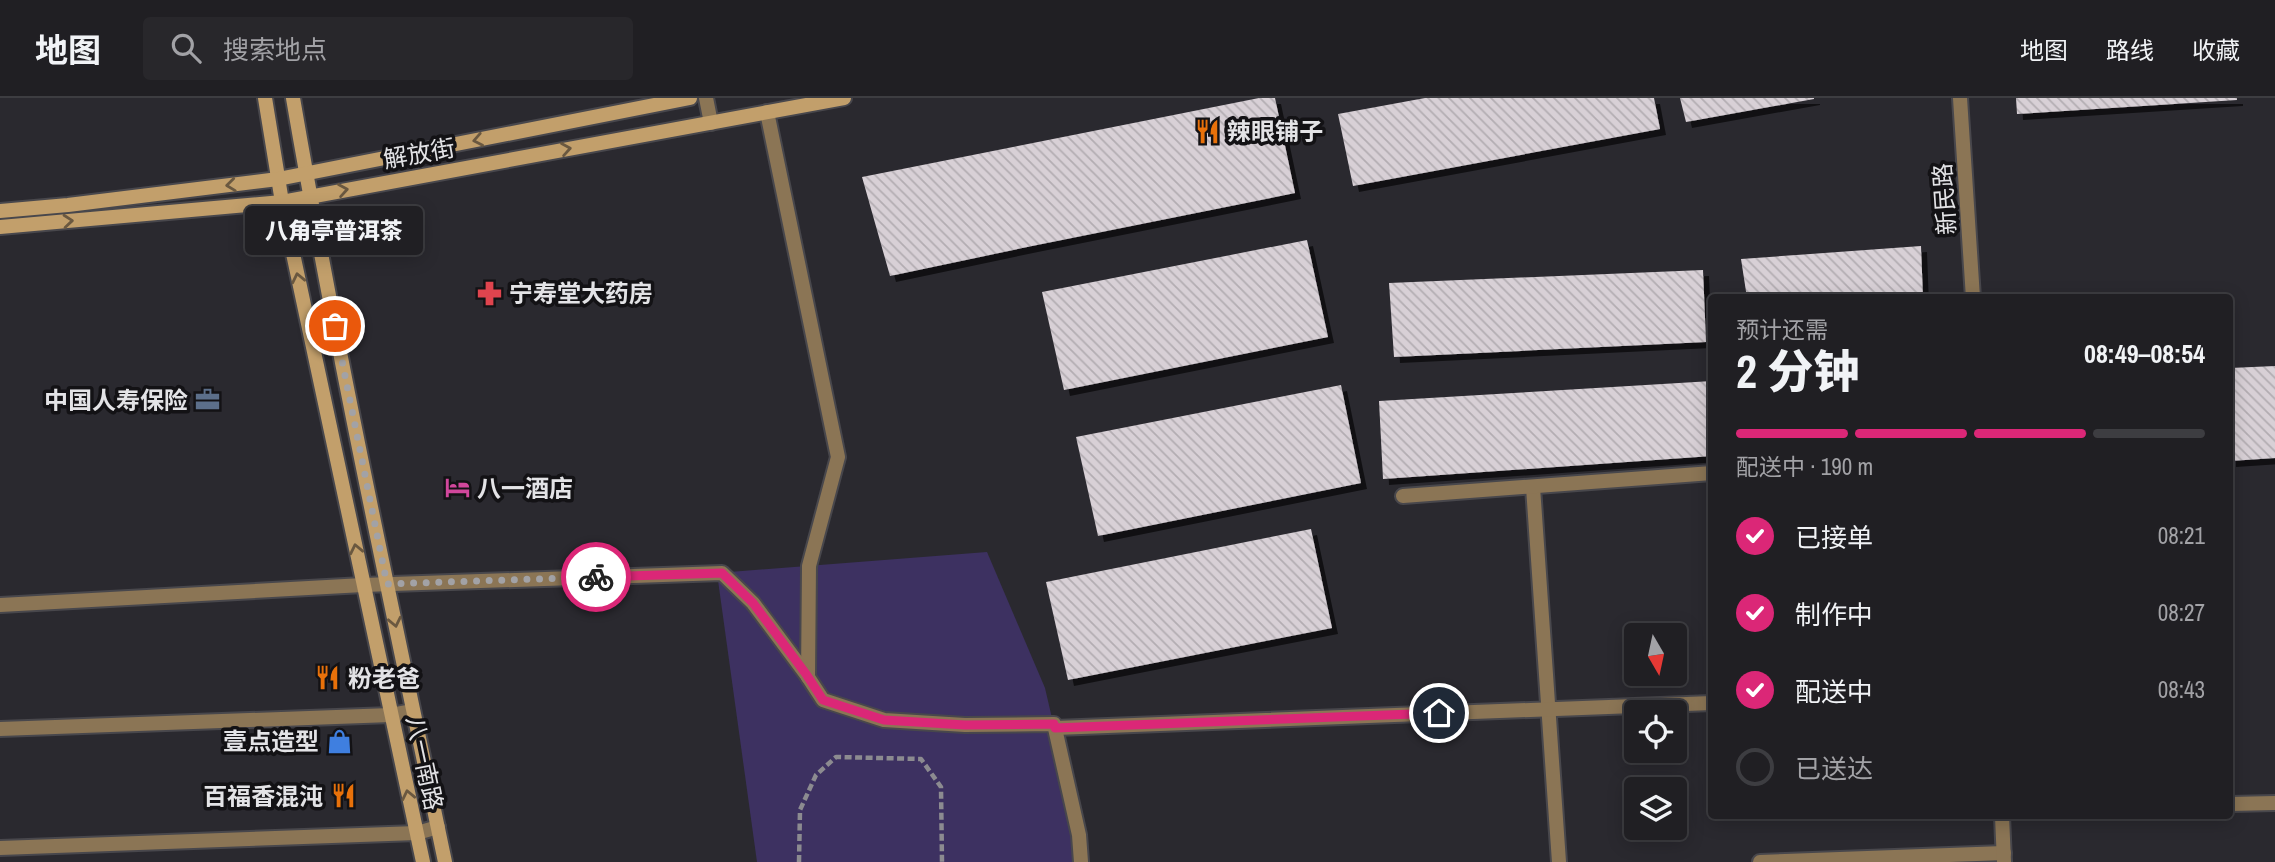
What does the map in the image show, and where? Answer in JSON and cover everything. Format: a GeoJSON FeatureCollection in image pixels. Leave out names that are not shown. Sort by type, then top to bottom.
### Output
{"type":"FeatureCollection","features":[{"type":"Feature","properties":{"kind":"main road","name":"八一南路"},"geometry":{"type":"LineString","coordinates":[[265,98],[282,202],[423,862]]}},
{"type":"Feature","properties":{"kind":"main road","name":"八一南路"},"geometry":{"type":"LineString","coordinates":[[293,98],[309,196],[445,862]]}},
{"type":"Feature","properties":{"kind":"main road"},"geometry":{"type":"LineString","coordinates":[[0,211],[278,179],[690,98]]}},
{"type":"Feature","properties":{"kind":"main road","name":"解放街"},"geometry":{"type":"LineString","coordinates":[[0,227],[282,202],[844,98]]}},
{"type":"Feature","properties":{"kind":"street"},"geometry":{"type":"LineString","coordinates":[[706,98],[711,122]]}},
{"type":"Feature","properties":{"kind":"street","name":"新民路"},"geometry":{"type":"LineString","coordinates":[[1960,98],[1973,294]]}},
{"type":"Feature","properties":{"kind":"street"},"geometry":{"type":"LineString","coordinates":[[767,112],[838,457],[809,566],[808,677]]}},
{"type":"Feature","properties":{"kind":"street"},"geometry":{"type":"LineString","coordinates":[[1404,496],[1708,473]]}},
{"type":"Feature","properties":{"kind":"street"},"geometry":{"type":"LineString","coordinates":[[1533,486],[1559,862]]}},
{"type":"Feature","properties":{"kind":"street"},"geometry":{"type":"LineString","coordinates":[[0,605],[363,585],[722,573],[753,603],[823,700],[884,720],[965,725],[1054,724],[1079,835],[1082,862]]}},
{"type":"Feature","properties":{"kind":"street"},"geometry":{"type":"LineString","coordinates":[[1055,728],[1708,704]]}},
{"type":"Feature","properties":{"kind":"street"},"geometry":{"type":"LineString","coordinates":[[0,729],[391,715],[413,711]]}},
{"type":"Feature","properties":{"kind":"street"},"geometry":{"type":"LineString","coordinates":[[2233,804],[2275,803]]}},
{"type":"Feature","properties":{"kind":"street"},"geometry":{"type":"LineString","coordinates":[[1760,862],[2004,857],[2002,819]]}},
{"type":"Feature","properties":{"kind":"street"},"geometry":{"type":"LineString","coordinates":[[0,848],[416,833],[438,827]]}},
{"type":"Feature","properties":{"kind":"path"},"geometry":{"type":"LineString","coordinates":[[799,862],[800,810],[817,775],[835,757],[921,760],[941,787],[942,862]]}},
{"type":"Feature","properties":{"kind":"shaded area"},"geometry":{"type":"Polygon","coordinates":[[[987,552],[1045,688],[1083,862],[757,862],[717,573],[987,552]]]}},
{"type":"Feature","properties":{"kind":"building"},"geometry":{"type":"Polygon","coordinates":[[[1259,98],[1275,98],[1295,193],[890,276],[862,177],[1259,98]]]}},
{"type":"Feature","properties":{"kind":"building"},"geometry":{"type":"Polygon","coordinates":[[[1425,98],[1654,98],[1660,129],[1353,186],[1338,114],[1425,98]]]}},
{"type":"Feature","properties":{"kind":"building"},"geometry":{"type":"Polygon","coordinates":[[[1680,98],[1814,98],[1814,99],[1686,122],[1680,98]]]}},
{"type":"Feature","properties":{"kind":"building"},"geometry":{"type":"Polygon","coordinates":[[[2016,98],[2237,98],[2237,100],[2017,114],[2016,98]]]}},
{"type":"Feature","properties":{"kind":"building"},"geometry":{"type":"Polygon","coordinates":[[[1307,240],[1328,337],[1064,390],[1042,292],[1307,240]]]}},
{"type":"Feature","properties":{"kind":"building"},"geometry":{"type":"Polygon","coordinates":[[[1921,246],[1923,294],[1746,294],[1741,259],[1921,246]]]}},
{"type":"Feature","properties":{"kind":"building"},"geometry":{"type":"Polygon","coordinates":[[[1703,270],[1706,342],[1394,357],[1389,283],[1703,270]]]}},
{"type":"Feature","properties":{"kind":"building"},"geometry":{"type":"Polygon","coordinates":[[[2275,366],[2275,458],[2233,461],[2233,368],[2275,366]]]}},
{"type":"Feature","properties":{"kind":"building"},"geometry":{"type":"Polygon","coordinates":[[[1708,381],[1708,456],[1383,479],[1379,401],[1708,381]]]}},
{"type":"Feature","properties":{"kind":"building"},"geometry":{"type":"Polygon","coordinates":[[[1341,385],[1361,483],[1098,536],[1076,437],[1341,385]]]}},
{"type":"Feature","properties":{"kind":"building"},"geometry":{"type":"Polygon","coordinates":[[[1311,529],[1332,628],[1068,680],[1046,582],[1311,529]]]}},
{"type":"Feature","properties":{"kind":"way so far"},"geometry":{"type":"LineString","coordinates":[[335,326],[387,584],[596,577]]}},
{"type":"Feature","properties":{"kind":"place","name":"辣眼铺子"},"geometry":{"type":"Point","coordinates":[1207,131]}},
{"type":"Feature","properties":{"kind":"place","name":"宁寿堂大药房"},"geometry":{"type":"Point","coordinates":[489,293]}},
{"type":"Feature","properties":{"kind":"place","name":"八角亭普洱茶"},"geometry":{"type":"Point","coordinates":[335,326]}},
{"type":"Feature","properties":{"kind":"place","name":"中国人寿保险"},"geometry":{"type":"Point","coordinates":[208,400]}},
{"type":"Feature","properties":{"kind":"place","name":"八一酒店"},"geometry":{"type":"Point","coordinates":[457,488]}},
{"type":"Feature","properties":{"kind":"place","name":"粉老爸"},"geometry":{"type":"Point","coordinates":[328,678]}},
{"type":"Feature","properties":{"kind":"place","name":"壹点造型"},"geometry":{"type":"Point","coordinates":[339,741]}},
{"type":"Feature","properties":{"kind":"place","name":"百福香混沌"},"geometry":{"type":"Point","coordinates":[343,796]}},
{"type":"Feature","properties":{"kind":"route"},"geometry":{"type":"LineString","coordinates":[[596,577],[722,573],[753,603],[823,700],[884,720],[965,725],[1054,724],[1055,728],[1439,713]]}}]}
